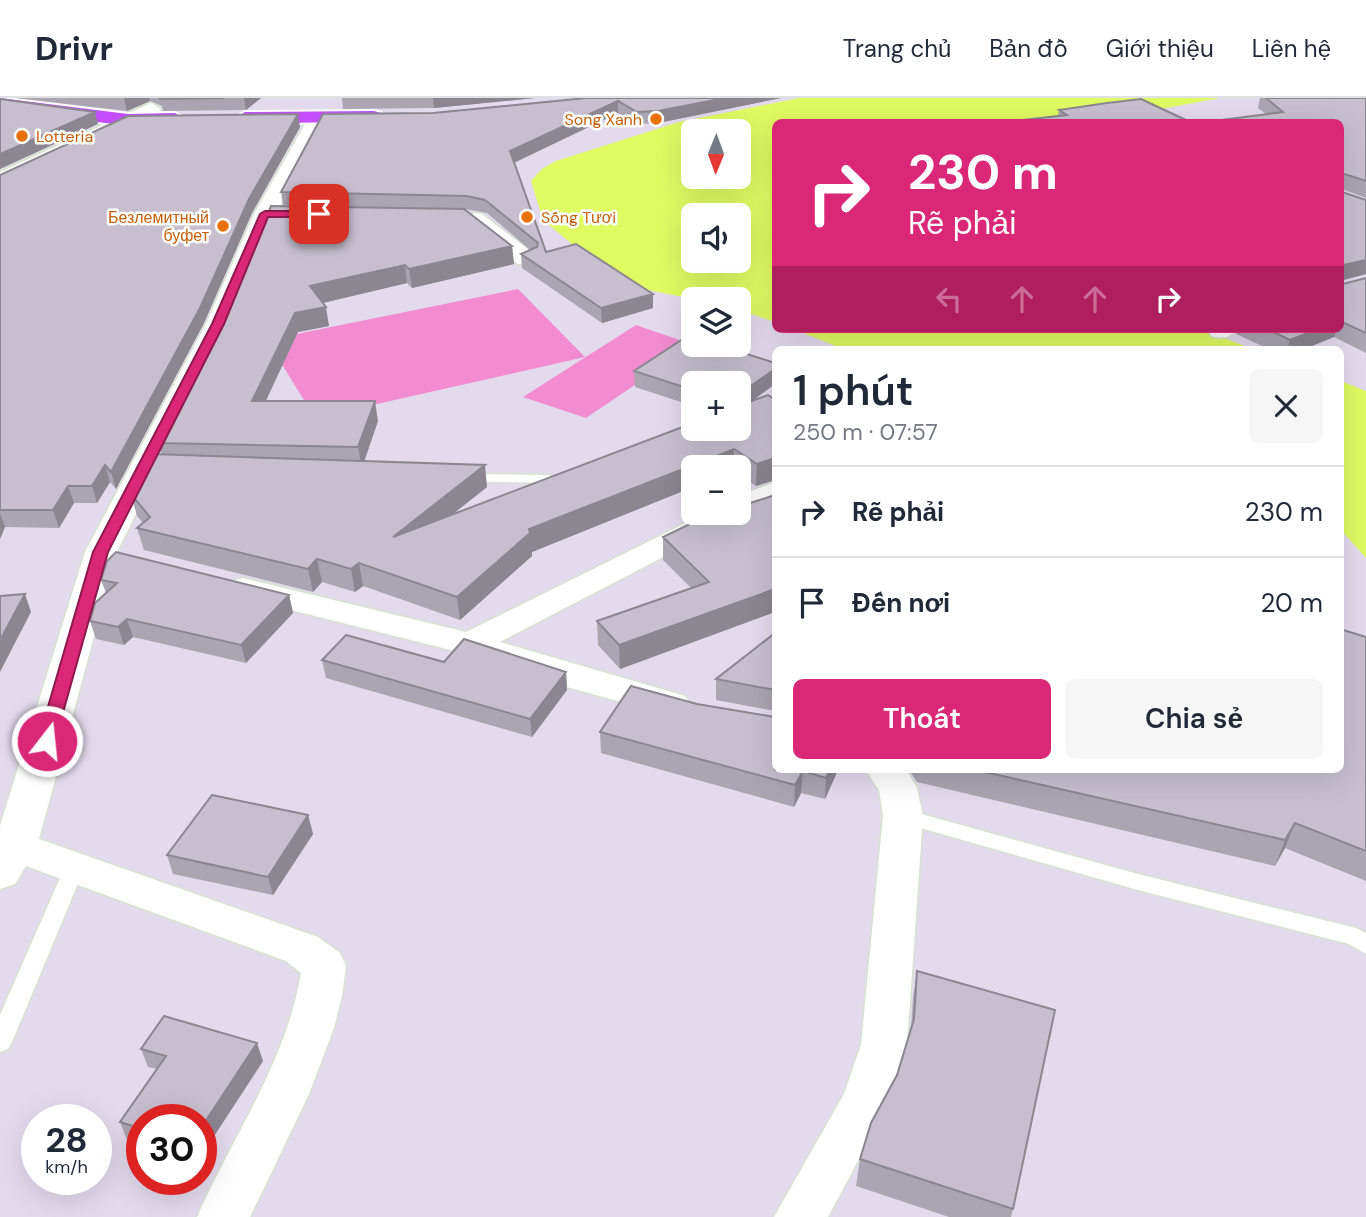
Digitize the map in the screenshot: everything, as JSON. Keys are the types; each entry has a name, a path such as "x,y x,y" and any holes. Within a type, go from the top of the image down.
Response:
{"main road":[{"path":"0,102 128,120 197,117 65,98"},
{"path":"0,181 151,109"},
{"path":"222,118 395,117"}],"street":[{"path":"223,1217 308,1038 323,989 324,966 303,949 74,869 5,854 114,555 218,324 278,214 318,117"},
{"path":"457,217 478,220 526,259"},
{"path":"751,503 772,492"},
{"path":"470,644 705,525"},
{"path":"206,578 470,644 562,674 697,711"},
{"path":"800,1217 866,1101 884,1045 903,816 898,788 887,773"}],"lane":[{"path":"451,477 549,480"},
{"path":"903,816 1125,878 1356,937 1366,945"},
{"path":"0,1042 74,869"}],"shaded area":[{"path":"799,98 1220,98 1107,119 772,119 772,321 751,314 751,287 681,287 681,297 648,290 578,249 543,220 531,181 542,169 556,161 681,122 681,189 751,189 751,119 694,119"},
{"path":"518,289 585,357 315,418 267,340"},
{"path":"636,325 681,341 681,354 586,418 523,397"},
{"path":"803,333 1211,333 1245,346 836,346"},
{"path":"1344,382 1366,391 1366,558 1344,533"}],"building":[{"path":"160,98 224,98 160,99"},
{"path":"586,98 725,98 658,111 637,112 618,101 510,151 546,252 576,244 653,294 601,308 521,254 537,247 538,243 485,200 467,196 281,192 323,114 433,113"},
{"path":"1266,98 1366,98 1366,181 1344,175 1344,119 1229,119 1283,112"},
{"path":"0,99 95,112 0,154"},
{"path":"1141,99 1184,119 1032,119 1067,115 1059,110"},
{"path":"298,114 249,199 200,308 111,472 105,465 92,486 68,486 53,510 0,510 0,175 128,116"},
{"path":"1344,193 1366,200 1366,260 1344,265"},
{"path":"271,206 464,209 512,246 409,269 405,265 310,286 326,307 295,313 252,401 375,401 358,447 158,443 228,306"},
{"path":"1366,278 1366,333 1344,323 1344,284"},
{"path":"1275,333 1308,333 1290,340"},
{"path":"681,340 681,357 751,355 772,362 772,371 751,386 751,371 681,371 681,386 634,371"},
{"path":"768,395 772,398 772,459 757,464 751,460 751,455 743,455 734,449 719,455 681,455 681,470 529,529 530,533 457,597 359,563 351,569 317,559 308,569 137,528 150,517 131,494 151,454 485,465 393,537 681,428 681,441 751,441 751,401"},
{"path":"772,496 772,590 619,645 597,621 709,582 663,537 688,525 751,525 751,503"},
{"path":"116,552 289,595 241,645 127,619 118,627 90,621 95,603 117,583 101,580 107,561"},
{"path":"25,594 0,640 0,596"},
{"path":"1344,630 1366,637 1366,851 1295,823 1285,840 989,773 1344,773"},
{"path":"346,635 444,662 464,639 566,672 530,719 322,660"},
{"path":"772,635 772,689 716,679"},
{"path":"631,686 697,704 772,716 772,773 802,773 795,785 600,732"},
{"path":"810,773 828,773 826,778"},
{"path":"212,795 308,815 268,877 167,855"},
{"path":"917,971 1055,1010 1013,1209 860,1159 871,1123 897,1075 914,1019"},
{"path":"164,1016 257,1043 217,1104 133,1104 166,1056 141,1049"},
{"path":"126,1113 126,1124 120,1122"}],"place":[{"name":"Song Xanh","path":"656,119"},
{"name":"Lotteria","path":"22,136"},
{"name":"Sống Tươi","path":"527,217"},
{"name":"Безлемитный буфет","path":"223,226"}],"route":[{"path":"47,741 101,552 218,324 265,214 319,214"}]}
